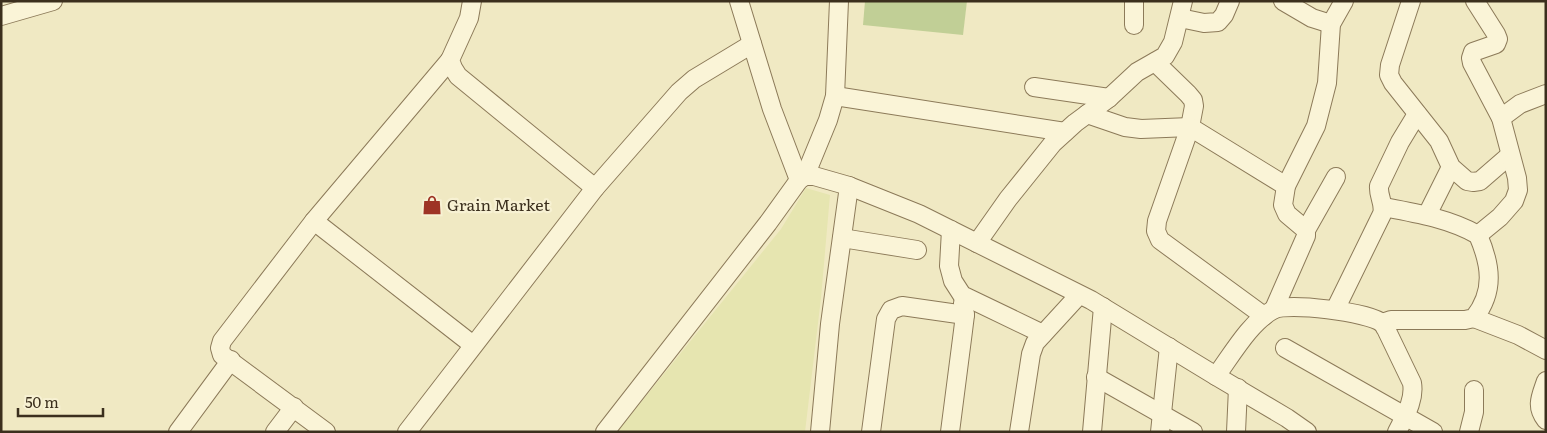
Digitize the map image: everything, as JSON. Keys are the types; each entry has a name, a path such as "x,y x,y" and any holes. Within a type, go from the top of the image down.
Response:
{"street":[{"path":"1,16 53,1"},
{"path":"326,432 222,355 220,348 222,341 314,221 450,60 469,18 472,1"},
{"path":"739,1 772,109 802,178"},
{"path":"605,432 802,178 828,120 835,96 839,1"},
{"path":"1134,1 1134,25"},
{"path":"977,243 1008,199 1065,132 1109,98 1137,72 1166,56 1173,42 1182,9 1204,23 1218,22 1224,15 1230,1"},
{"path":"1283,1 1312,18 1331,24"},
{"path":"1306,230 1287,214 1283,205 1286,186 1316,126 1327,83 1331,24 1344,1"},
{"path":"1475,1 1498,39 1496,44 1473,52 1472,63 1501,118 1517,178 1518,190 1514,201 1500,217 1478,235"},
{"path":"1406,3 1390,64 1389,75 1393,83 1439,141 1451,168 1467,181 1480,181 1510,155"},
{"path":"407,432 595,188 679,92 694,79 752,44"},
{"path":"450,60 452,68 458,76 595,188"},
{"path":"1155,62 1193,100 1194,106 1190,127 1157,221 1156,231 1160,240 1269,312"},
{"path":"1034,86 1109,98"},
{"path":"1501,118 1520,104 1546,94"},
{"path":"835,96 1065,132"},
{"path":"1087,114 1125,128 1140,130 1190,127 1286,186"},
{"path":"1335,310 1382,214 1384,207 1379,193 1379,186 1400,142 1417,114"},
{"path":"1427,215 1451,168"},
{"path":"802,178 814,176 849,186 919,214 977,243 1103,307 1238,388 1286,425 1308,432"},
{"path":"1216,376 1248,332 1269,312 1306,236 1306,230 1336,177"},
{"path":"820,432 830,324 849,186"},
{"path":"1384,207 1427,215 1478,235"},
{"path":"314,221 473,345"},
{"path":"950,432 965,315 962,295 953,281 949,266 951,230"},
{"path":"1474,318 1486,299 1490,275 1478,235"},
{"path":"842,238 917,250"},
{"path":"962,295 1043,334"},
{"path":"1019,432 1031,354 1035,344 1079,295"},
{"path":"871,432 886,319 891,310 902,306 965,315"},
{"path":"1092,432 1103,307"},
{"path":"1269,312 1284,307 1346,311 1382,323 1391,320 1465,320 1474,318 1518,335 1546,350"},
{"path":"1382,323 1412,382 1411,403 1396,432"},
{"path":"1161,423 1169,347"},
{"path":"1284,348 1433,432"},
{"path":"178,432 231,360"},
{"path":"1096,377 1161,423 1193,432"},
{"path":"1546,381 1539,402 1539,408 1546,420"},
{"path":"1236,432 1238,388"},
{"path":"1468,432 1474,412 1474,390"},
{"path":"275,432 294,407"}],"green space":[{"path":"865,1 967,1 963,35 863,25"},
{"path":"806,188 830,195 821,298 805,432 617,432 781,229"}],"place":[{"name":"Grain Market","path":"432,205"}]}
